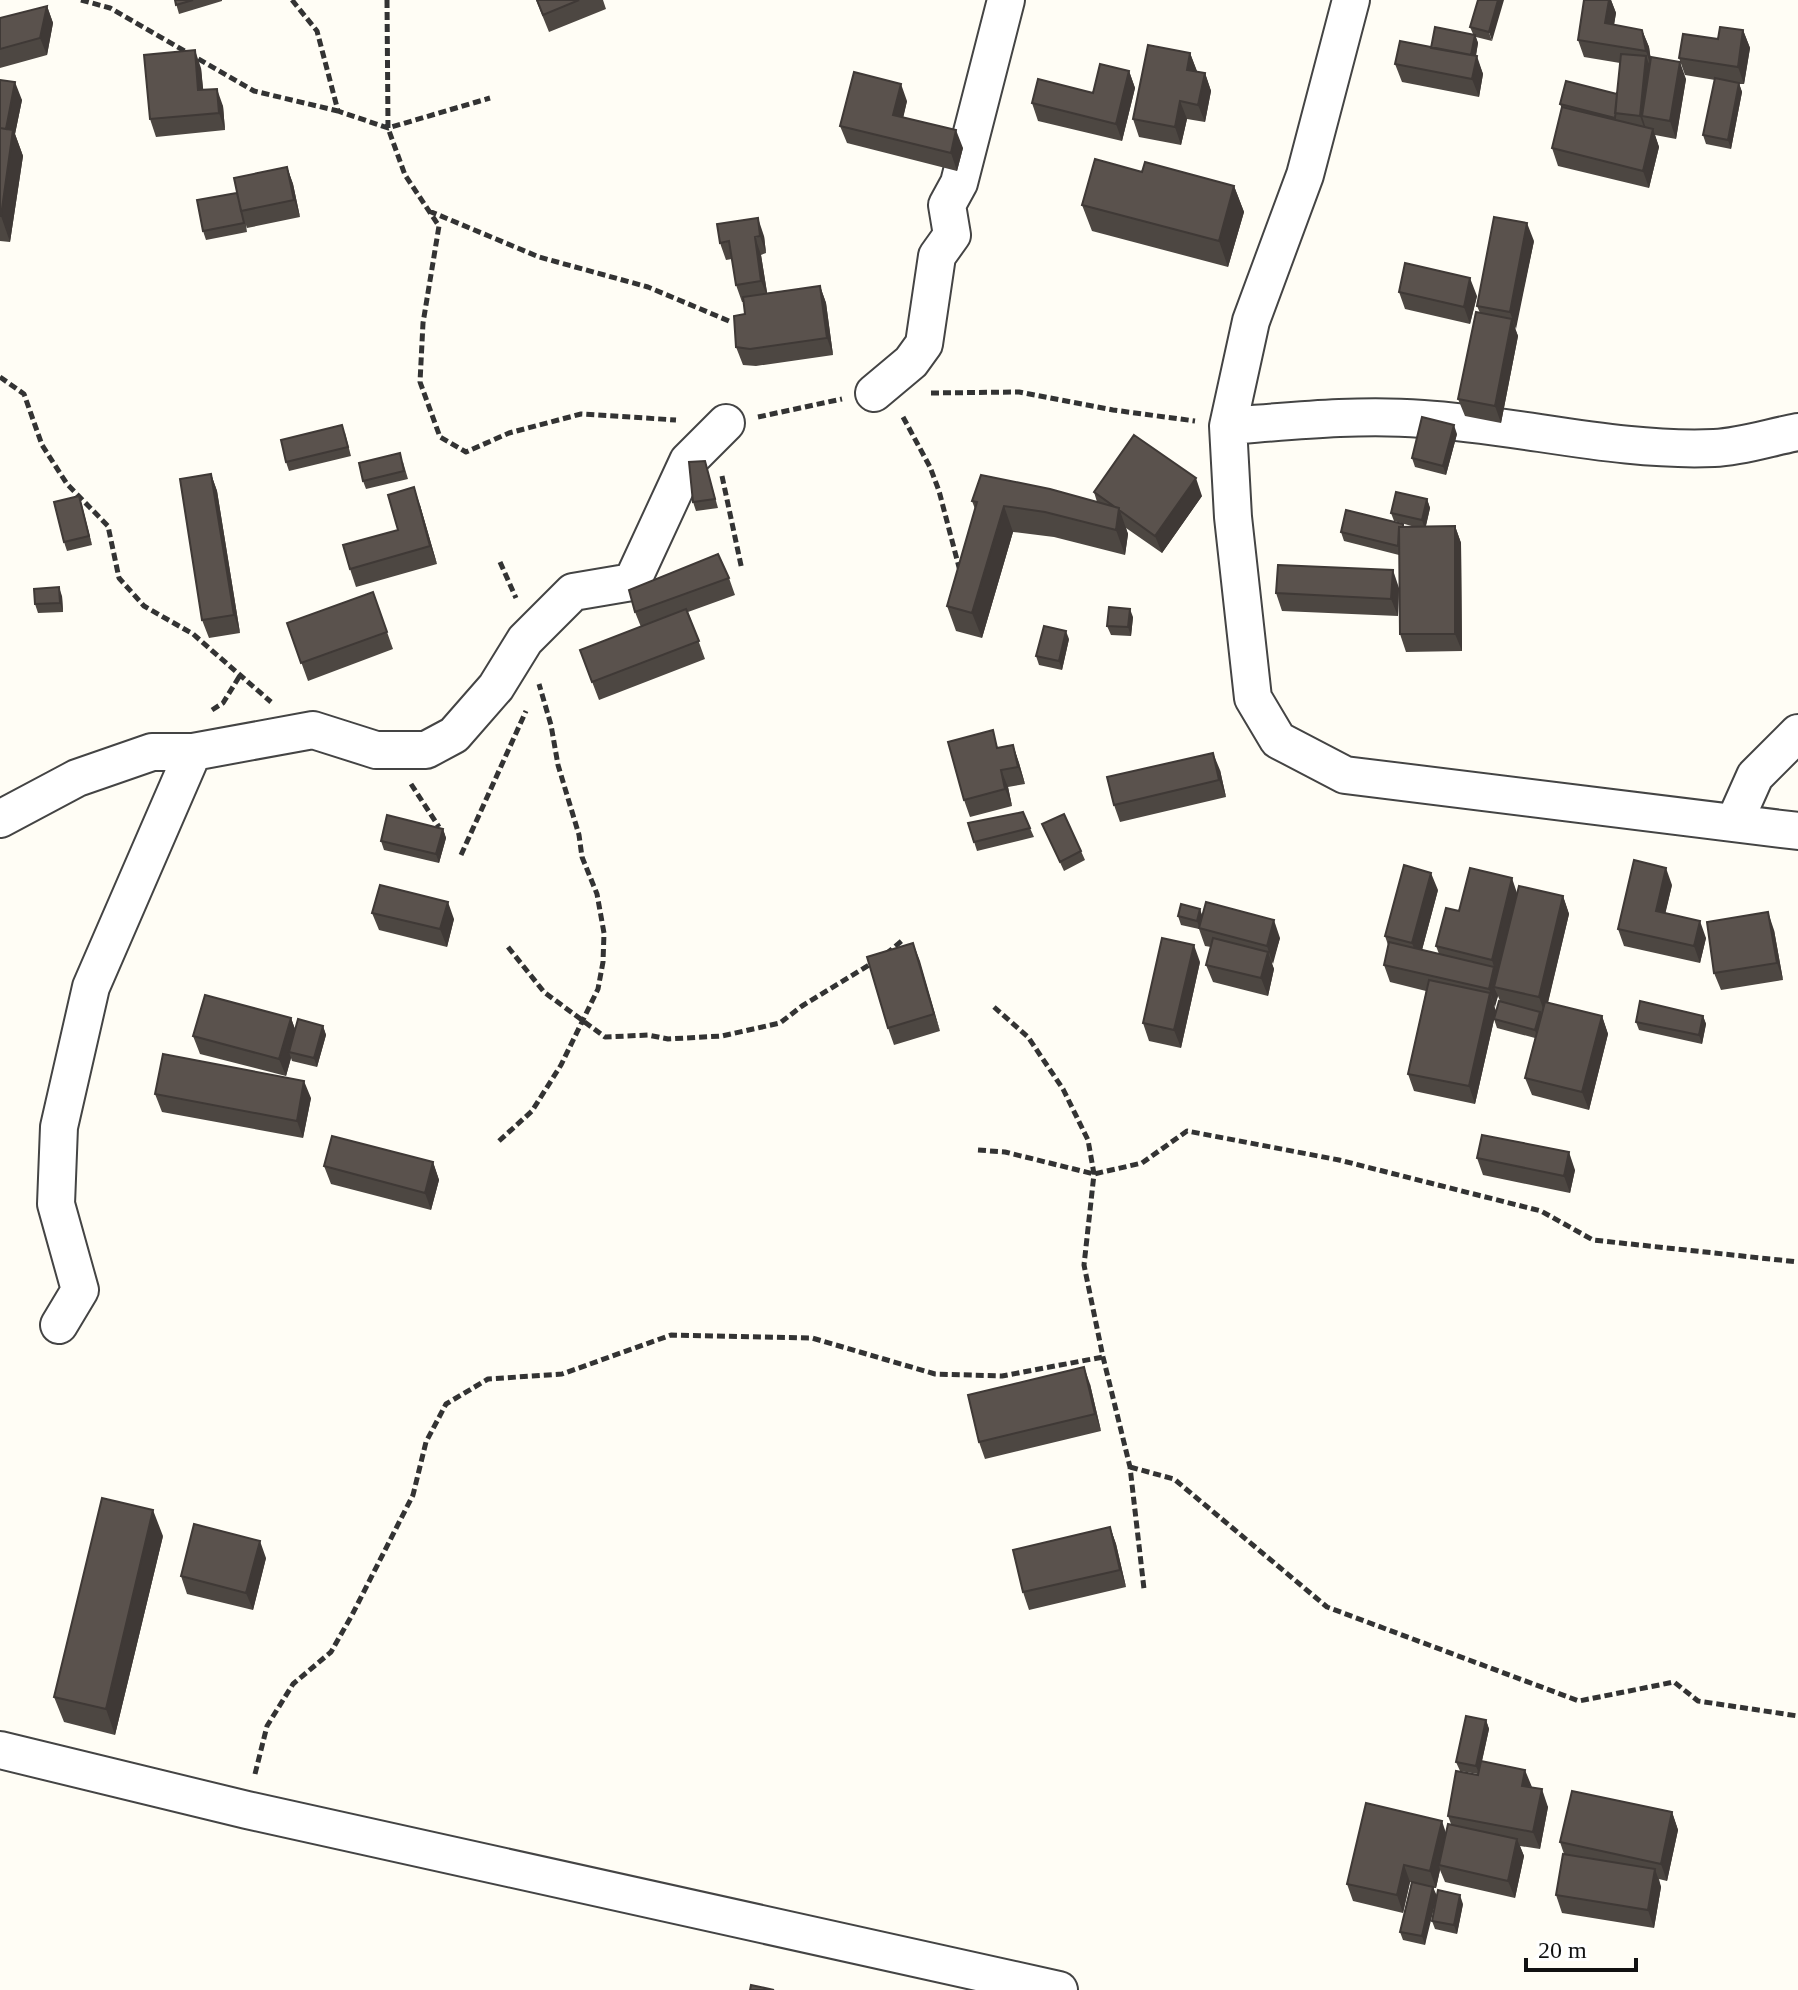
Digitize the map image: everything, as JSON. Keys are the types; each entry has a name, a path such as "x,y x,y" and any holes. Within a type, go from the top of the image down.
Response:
{"street":[{"path":"884,393 924,344 937,256 952,235 947,205 959,183 1006,0"},
{"path":"1351,0 1305,175 1251,321 1228,426 1233,517 1253,698 1278,740 1345,775 1798,831"},
{"path":"1228,426 1356,417 1421,418 1619,444 1716,448 1798,432"},
{"path":"0,819 77,778 152,752 193,752 313,730 376,750 426,750 454,735 496,687 525,640 573,592 632,582 688,461 716,433"},
{"path":"1734,823 1755,776 1798,733"},
{"path":"59,1325 80,1290 56,1204 59,1127 91,987 193,752"},
{"path":"0,1750 247,1810 1059,1990"}],"path":[{"path":"81,0 110,8 254,91 338,111 388,128 490,98"},
{"path":"292,0 317,31 338,111"},
{"path":"387,0 388,128 405,175 439,226 423,323 420,382 440,437 466,452 509,433 581,414 716,433 884,393 1019,392 1113,410 1228,426"},
{"path":"428,210 539,257 648,287 729,321"},
{"path":"0,377 24,394 42,445 67,484 108,526 119,578 144,606 193,634 266,698 313,730"},
{"path":"884,393 904,420 930,467 961,577"},
{"path":"716,433 719,462 742,570"},
{"path":"499,1141 532,1111 585,1020 598,989 604,933 597,894 582,857 551,725 525,640 523,620 500,562"},
{"path":"461,855 488,790 539,685"},
{"path":"508,947 544,992 605,1037 648,1035 668,1039 722,1036 780,1023 888,953 904,939"},
{"path":"994,1007 1028,1037 1063,1089 1088,1140 1094,1174 1084,1265 1130,1467 1144,1589"},
{"path":"978,1150 1005,1152 1094,1174 1142,1163 1187,1131 1339,1160 1541,1211 1593,1240 1798,1262"},
{"path":"247,1810 267,1726 293,1684 331,1652 352,1615 413,1495 426,1442 446,1404 488,1379 562,1374 671,1335 812,1338 935,1374 1002,1376 1103,1357"},
{"path":"1130,1467 1174,1479 1327,1607 1579,1701 1674,1682 1698,1701 1798,1716"}],"building":[{"path":"175,0 193,0 176,5"},
{"path":"537,0 579,0 543,15"},
{"path":"1478,0 1498,0 1489,32 1470,27"},
{"path":"1584,0 1609,0 1605,23 1642,30 1646,51 1578,40"},
{"path":"47,6 40,38 0,49 0,18"},
{"path":"1435,27 1475,35 1471,55 1431,48"},
{"path":"1720,27 1743,30 1738,67 1679,58 1683,34 1718,39"},
{"path":"1400,41 1477,56 1472,79 1395,64"},
{"path":"1148,45 1190,53 1187,70 1205,73 1198,105 1180,101 1175,127 1133,119"},
{"path":"195,50 198,90 217,89 219,113 150,119 144,55"},
{"path":"1621,54 1646,56 1640,116 1615,113"},
{"path":"1651,57 1680,62 1670,121 1642,116"},
{"path":"1100,64 1129,71 1116,124 1032,103 1038,79 1093,93"},
{"path":"854,72 901,84 893,115 956,130 951,153 840,126"},
{"path":"1715,78 1739,83 1728,140 1703,135"},
{"path":"0,80 15,82 6,129 0,128"},
{"path":"1566,81 1617,94 1615,118 1560,104"},
{"path":"1562,107 1653,129 1643,171 1552,148"},
{"path":"0,128 13,130 1,216 0,216"},
{"path":"1095,159 1142,172 1145,162 1234,186 1219,241 1082,205"},
{"path":"287,167 294,200 241,211 234,178"},
{"path":"237,193 244,223 203,231 197,200"},
{"path":"1494,217 1527,223 1510,312 1477,306"},
{"path":"758,218 760,236 755,237 761,281 736,285 729,241 720,243 717,224"},
{"path":"1405,263 1470,278 1464,307 1399,292"},
{"path":"820,286 827,338 750,349 736,347 734,316 745,314 743,297"},
{"path":"1476,312 1512,319 1495,406 1458,399"},
{"path":"1422,417 1454,425 1443,466 1412,458"},
{"path":"342,425 348,447 286,462 281,440"},
{"path":"1134,435 1196,478 1155,536 1094,492"},
{"path":"400,453 404,471 363,481 359,463"},
{"path":"705,461 715,499 693,502 689,462"},
{"path":"211,474 234,615 202,620 180,479"},
{"path":"981,475 1050,489 1119,508 1116,530 1045,512 1004,506 972,613 947,606 977,502 972,501"},
{"path":"414,487 430,546 350,569 343,545 398,530 388,495"},
{"path":"1396,492 1427,499 1422,520 1391,513"},
{"path":"79,496 89,536 64,542 54,502"},
{"path":"1346,510 1403,524 1399,527 1398,546 1341,532"},
{"path":"1455,526 1455,634 1400,634 1399,527"},
{"path":"718,554 729,578 635,612 629,590"},
{"path":"1278,565 1393,570 1391,599 1276,593"},
{"path":"59,587 60,603 35,604 34,589"},
{"path":"373,592 387,632 301,663 287,623"},
{"path":"1109,607 1130,609 1128,627 1107,626"},
{"path":"686,609 699,641 592,682 580,650"},
{"path":"1044,626 1066,631 1059,661 1036,656"},
{"path":"993,730 997,748 1013,745 1018,767 1001,770 1005,789 964,800 948,742"},
{"path":"1213,753 1219,780 1114,805 1107,777"},
{"path":"1023,812 1030,828 974,842 968,823"},
{"path":"1064,814 1081,851 1060,862 1042,824"},
{"path":"387,815 443,829 436,854 381,841"},
{"path":"1634,860 1666,868 1656,911 1700,921 1694,946 1618,929"},
{"path":"1404,865 1431,873 1412,943 1385,936"},
{"path":"1470,868 1512,878 1492,960 1436,946 1446,908 1459,911"},
{"path":"380,885 448,902 440,929 372,913"},
{"path":"1519,886 1563,896 1539,997 1494,987"},
{"path":"1206,902 1274,920 1267,946 1199,928"},
{"path":"1181,904 1200,909 1197,921 1178,916"},
{"path":"1768,912 1777,963 1714,973 1707,922"},
{"path":"1162,938 1194,945 1174,1030 1143,1023"},
{"path":"1213,938 1268,952 1261,978 1206,965"},
{"path":"1389,942 1494,967 1489,989 1384,965"},
{"path":"913,943 934,1014 888,1028 867,957"},
{"path":"1429,980 1490,993 1469,1086 1408,1074"},
{"path":"205,995 291,1018 279,1059 193,1036"},
{"path":"1499,1001 1540,1012 1535,1030 1494,1019"},
{"path":"1640,1001 1703,1016 1699,1035 1636,1022"},
{"path":"1545,1002 1602,1016 1582,1092 1525,1078"},
{"path":"298,1019 323,1026 314,1058 289,1052"},
{"path":"163,1054 304,1081 297,1121 155,1094"},
{"path":"1482,1135 1569,1152 1564,1176 1477,1158"},
{"path":"332,1136 433,1162 425,1193 324,1166"},
{"path":"1084,1367 1095,1414 979,1442 968,1395"},
{"path":"102,1498 153,1510 106,1709 54,1697"},
{"path":"194,1524 260,1541 246,1593 181,1576"},
{"path":"1110,1527 1120,1570 1023,1592 1013,1550"},
{"path":"1466,1716 1486,1720 1476,1766 1456,1762"},
{"path":"1481,1761 1525,1770 1522,1786 1542,1789 1533,1832 1448,1816 1456,1771 1478,1775"},
{"path":"1572,1791 1672,1812 1661,1864 1560,1842"},
{"path":"1366,1803 1442,1821 1430,1871 1404,1865 1397,1895 1347,1884"},
{"path":"1448,1824 1517,1839 1508,1881 1439,1865"},
{"path":"1563,1854 1655,1869 1648,1910 1556,1895"},
{"path":"1412,1882 1433,1887 1422,1936 1400,1932"},
{"path":"1438,1890 1460,1895 1454,1925 1432,1921"},
{"path":"751,1985 774,1990 750,1990"}]}
